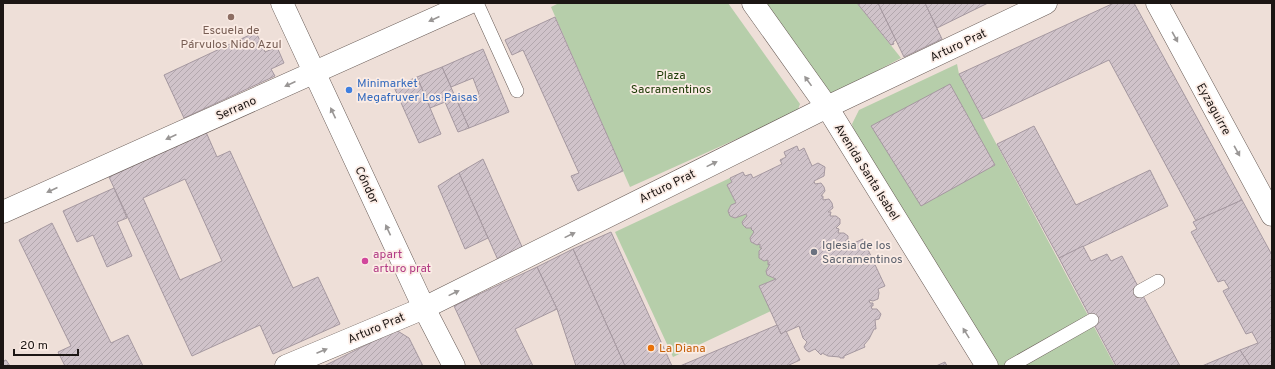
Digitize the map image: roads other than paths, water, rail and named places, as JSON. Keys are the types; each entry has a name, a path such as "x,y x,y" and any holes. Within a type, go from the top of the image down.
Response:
{"street":[{"name":"Cóndor","path":"282,3 424,308 454,366"},
{"name":"Serrano","path":"3,212 314,74 469,3"},
{"name":"Avenida Santa Isabel","path":"752,3 827,107 987,366"},
{"name":"Arturo Prat","path":"286,366 424,308 827,107 1046,3"},
{"name":"Eyzaguirre","path":"1157,3 1272,215"}],"lane":[{"path":"477,3 517,91"},
{"path":"1140,291 1158,282"},
{"path":"1011,366 1092,320"}],"place":[{"name":"Escuela de Párvulos Nido Azul","path":"231,17"},
{"name":"Minimarket Megafruver Los Paisas","path":"349,90"},
{"name":"Iglesia de los Sacramentinos","path":"814,252"},
{"name":"apart arturo prat","path":"365,261"},
{"name":"La Diana","path":"651,348"}],"park label":[{"name":"Plaza Sacramentinos","path":"671,82"}]}
